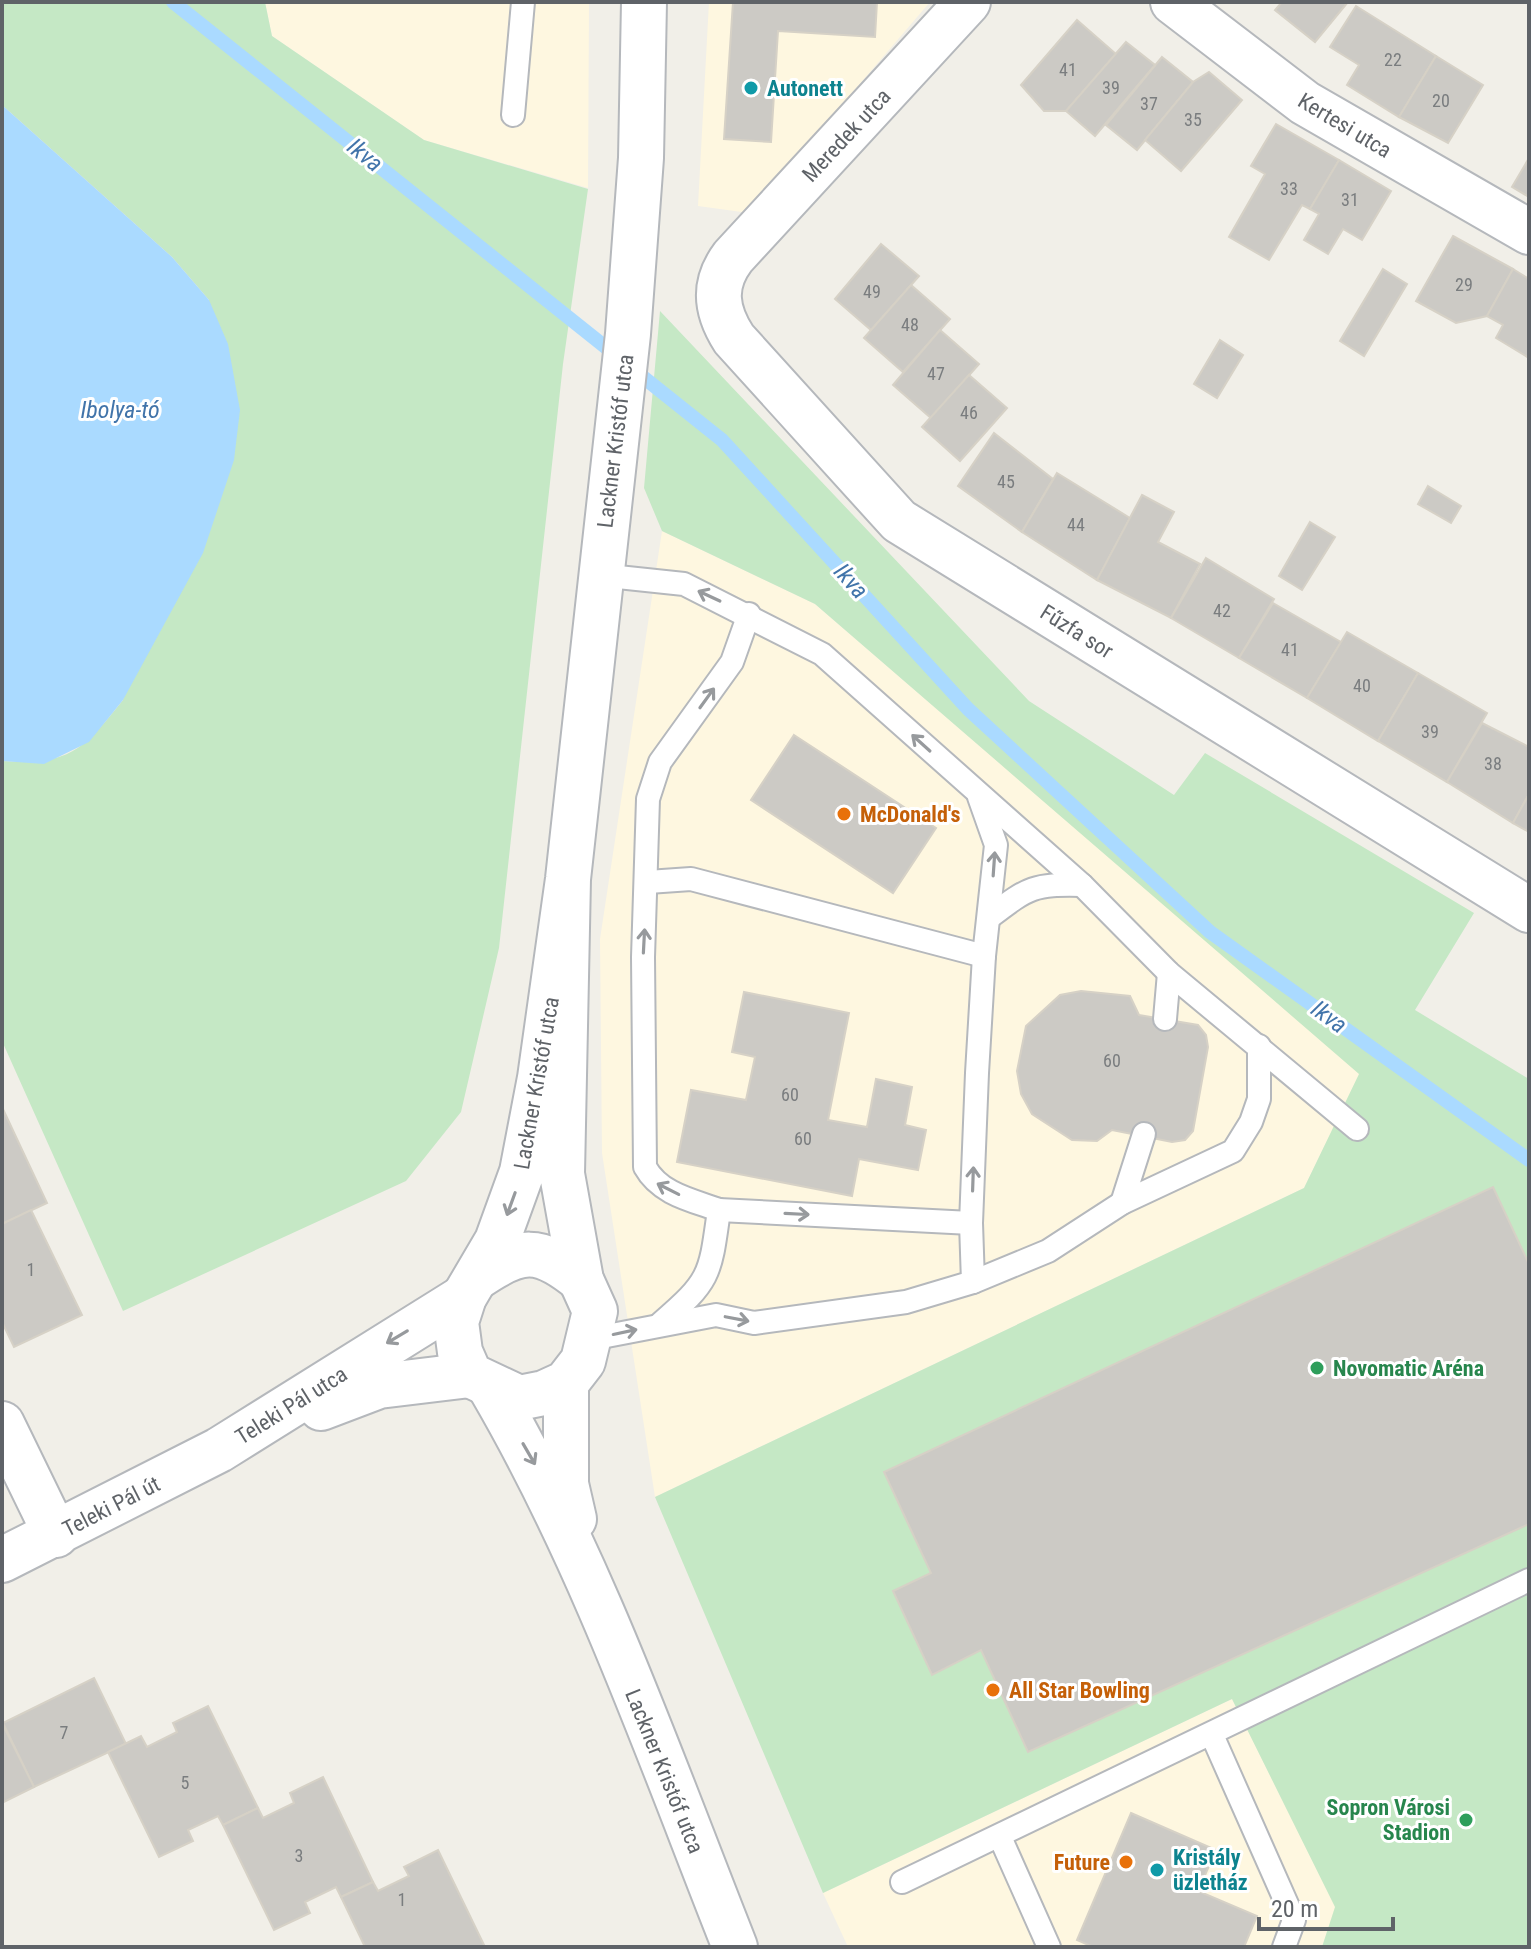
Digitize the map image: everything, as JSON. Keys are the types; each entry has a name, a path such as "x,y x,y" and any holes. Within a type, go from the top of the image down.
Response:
{"street":[{"name":"Lackner Kristóf utca","path":"644,2 641,158 628,334 599,575 568,879 540,1078 522,1172 497,1241 470,1287 456,1322 460,1352 536,1466 594,1595 735,1947"},
{"name":"Meredek utca","path":"724,269 968,2"},
{"name":"Kertesi utca","path":"1173,2 1305,103 1529,232"},
{"name":"Fűzfa sor","path":"724,269 717,303 722,320 734,339 899,521 1529,910"},
{"name":"Lackner Kristóf utca","path":"568,879 562,1174 581,1280 595,1311 591,1339 583,1361 566,1383 566,1484 594,1595"},
{"path":"470,1287 500,1261 526,1254 552,1257 581,1280"},
{"name":"Teleki Pál utca","path":"219,1450 470,1287"},
{"path":"480,1381 519,1398 544,1393 566,1383"},
{"name":"Teleki Pál utca","path":"219,1450 379,1386 480,1381"},
{"path":"2,1424 56,1535"},
{"name":"Teleki Pál út","path":"2,1560 219,1450"}],"lane":[{"path":"513,115 523,2"},
{"path":"599,575 684,584 749,614 822,654 1082,885 1169,973 1357,1129"},
{"path":"749,614 732,662 660,762 648,799 648,882 643,957 645,1167 653,1181 665,1190 719,1210 971,1223"},
{"path":"973,1282 971,1223 984,956 991,916 996,845 979,795"},
{"path":"648,882 691,879 984,956"},
{"path":"991,916 1023,892 1042,884 1082,885"},
{"path":"1165,1019 1169,973"},
{"path":"591,1339 716,1315 754,1323 906,1302 973,1282 1048,1251 1122,1203 1233,1151 1251,1122 1259,1099 1259,1046"},
{"path":"1122,1203 1144,1134"},
{"path":"660,1324 695,1294 711,1266 719,1210"},
{"path":"902,1882 1529,1580"},
{"path":"1212,1735 1294,1920 1284,1947"},
{"path":"1000,1837 1049,1947"}],"shaded area":[{"path":"265,2 589,2 588,188 424,140 272,36"},
{"path":"709,2 930,2 749,213 698,206"},
{"path":"662,531 815,604 1360,1074 1304,1188 655,1497 602,1153 600,939"},
{"path":"1232,1699 1336,1907 1322,1947 848,1947 823,1893"}],"green space":[{"path":"2,2 265,2 272,36 424,140 588,189 563,364 499,948 461,1112 406,1181 123,1311 2,1041 2,761 44,760 73,751 96,732 123,700 209,300 172,257 2,105"},
{"path":"660,311 1029,701 1174,795 1205,753 1474,913 1415,1010 1529,1079 1529,1947 1322,1947 1335,1907 1232,1699 823,1893 655,1497 1304,1188 1359,1074 815,604 662,531 644,488"}],"water":[{"name":"Ibolya-tó","path":"2,105 172,257 209,300 228,344 240,410 234,460 203,553 123,700 89,742 44,764 2,761"}],"building":[{"name":"Autonett","path":"733,2 877,2 875,37 778,31 771,142 724,139"},
{"path":"1282,2 1348,2 1315,42 1275,10"},
{"path":"1356,6 1436,56 1399,117 1347,85 1359,65 1330,47"},
{"path":"1077,20 1116,54 1066,111 1044,111 1021,85"},
{"path":"1126,42 1155,65 1095,136 1066,111"},
{"path":"1436,56 1483,85 1448,143 1399,117"},
{"path":"1162,57 1193,82 1137,150 1106,125"},
{"path":"1209,72 1242,100 1181,171 1145,140 1193,82"},
{"path":"1276,124 1339,160 1310,209 1302,205 1269,260 1229,237 1265,174 1251,166"},
{"path":"1529,158 1529,197 1512,187"},
{"path":"1339,160 1391,191 1362,240 1343,229 1328,254 1304,240 1319,214 1310,209"},
{"path":"1453,236 1513,269 1487,316 1456,323 1416,301"},
{"path":"881,244 919,276 871,330 835,299"},
{"path":"1383,269 1407,284 1364,356 1340,341"},
{"path":"1513,269 1529,279 1529,358 1496,338 1503,325 1487,316"},
{"path":"911,285 950,319 903,372 864,338"},
{"path":"940,330 979,364 931,418 893,385"},
{"path":"1220,340 1243,355 1217,398 1194,384"},
{"path":"969,375 1007,408 960,461 922,427"},
{"path":"994,433 1053,479 1022,532 958,486"},
{"path":"1057,473 1130,518 1097,580 1022,532"},
{"path":"1428,486 1461,506 1451,523 1418,504"},
{"path":"1142,495 1174,512 1158,542 1200,564 1171,618 1097,580"},
{"path":"1310,522 1335,537 1302,590 1279,576"},
{"path":"1206,558 1274,599 1239,658 1171,618"},
{"path":"1273,603 1341,642 1307,698 1239,658"},
{"path":"1347,632 1418,673 1378,741 1307,698"},
{"path":"1418,673 1487,713 1447,782 1378,741"},
{"path":"1482,723 1529,747 1529,794 1513,823 1447,782"},
{"name":"McDonald's","path":"794,735 936,828 893,893 751,800"},
{"path":"1529,794 1529,832 1513,823"},
{"path":"1081,991 1130,996 1139,1015 1198,1025 1206,1035 1208,1047 1193,1131 1185,1140 1172,1142 1112,1130 1097,1141 1072,1140 1032,1114 1021,1094 1017,1071 1026,1026 1060,995"},
{"path":"744,992 849,1013 828,1120 867,1127 876,1079 912,1087 905,1125 926,1130 918,1170 859,1159 852,1196 677,1162 691,1090 746,1100 755,1057 732,1052"},
{"path":"2,1107 47,1203 2,1224"},
{"name":"Novomatic Aréna","path":"1493,1187 1529,1264 1529,1524 1028,1752 981,1650 932,1675 893,1591 931,1573 884,1472"},
{"path":"31,1210 82,1315 14,1347 2,1322 2,1224"},
{"path":"94,1678 126,1744 34,1787 3,1723"},
{"path":"208,1706 258,1808 223,1825 218,1816 188,1830 193,1841 159,1857 108,1752 141,1736 147,1747 177,1732 173,1723"},
{"path":"2,1723 34,1787 2,1803"},
{"path":"323,1777 373,1882 341,1897 336,1887 305,1902 310,1913 274,1930 223,1825 258,1808 263,1818 294,1803 290,1793"},
{"name":"Kristály üzletház","path":"1131,1813 1216,1850 1198,1891 1257,1916 1244,1947 1093,1947 1077,1940"},
{"path":"438,1850 485,1947 365,1947 341,1897 373,1882 378,1891 409,1876 404,1867"}],"waterway":[{"name":"Ikva","path":"173,2 722,440 968,709 1210,932 1529,1160"}],"place":[{"name":"Autonett","path":"751,88"},
{"name":"McDonald's","path":"844,814"},
{"name":"Novomatic Aréna","path":"1317,1368"},
{"name":"All Star Bowling","path":"993,1690"},
{"name":"Sopron Városi Stadion","path":"1466,1820"},
{"name":"Future","path":"1126,1862"},
{"name":"Kristály üzletház","path":"1157,1870"}]}
